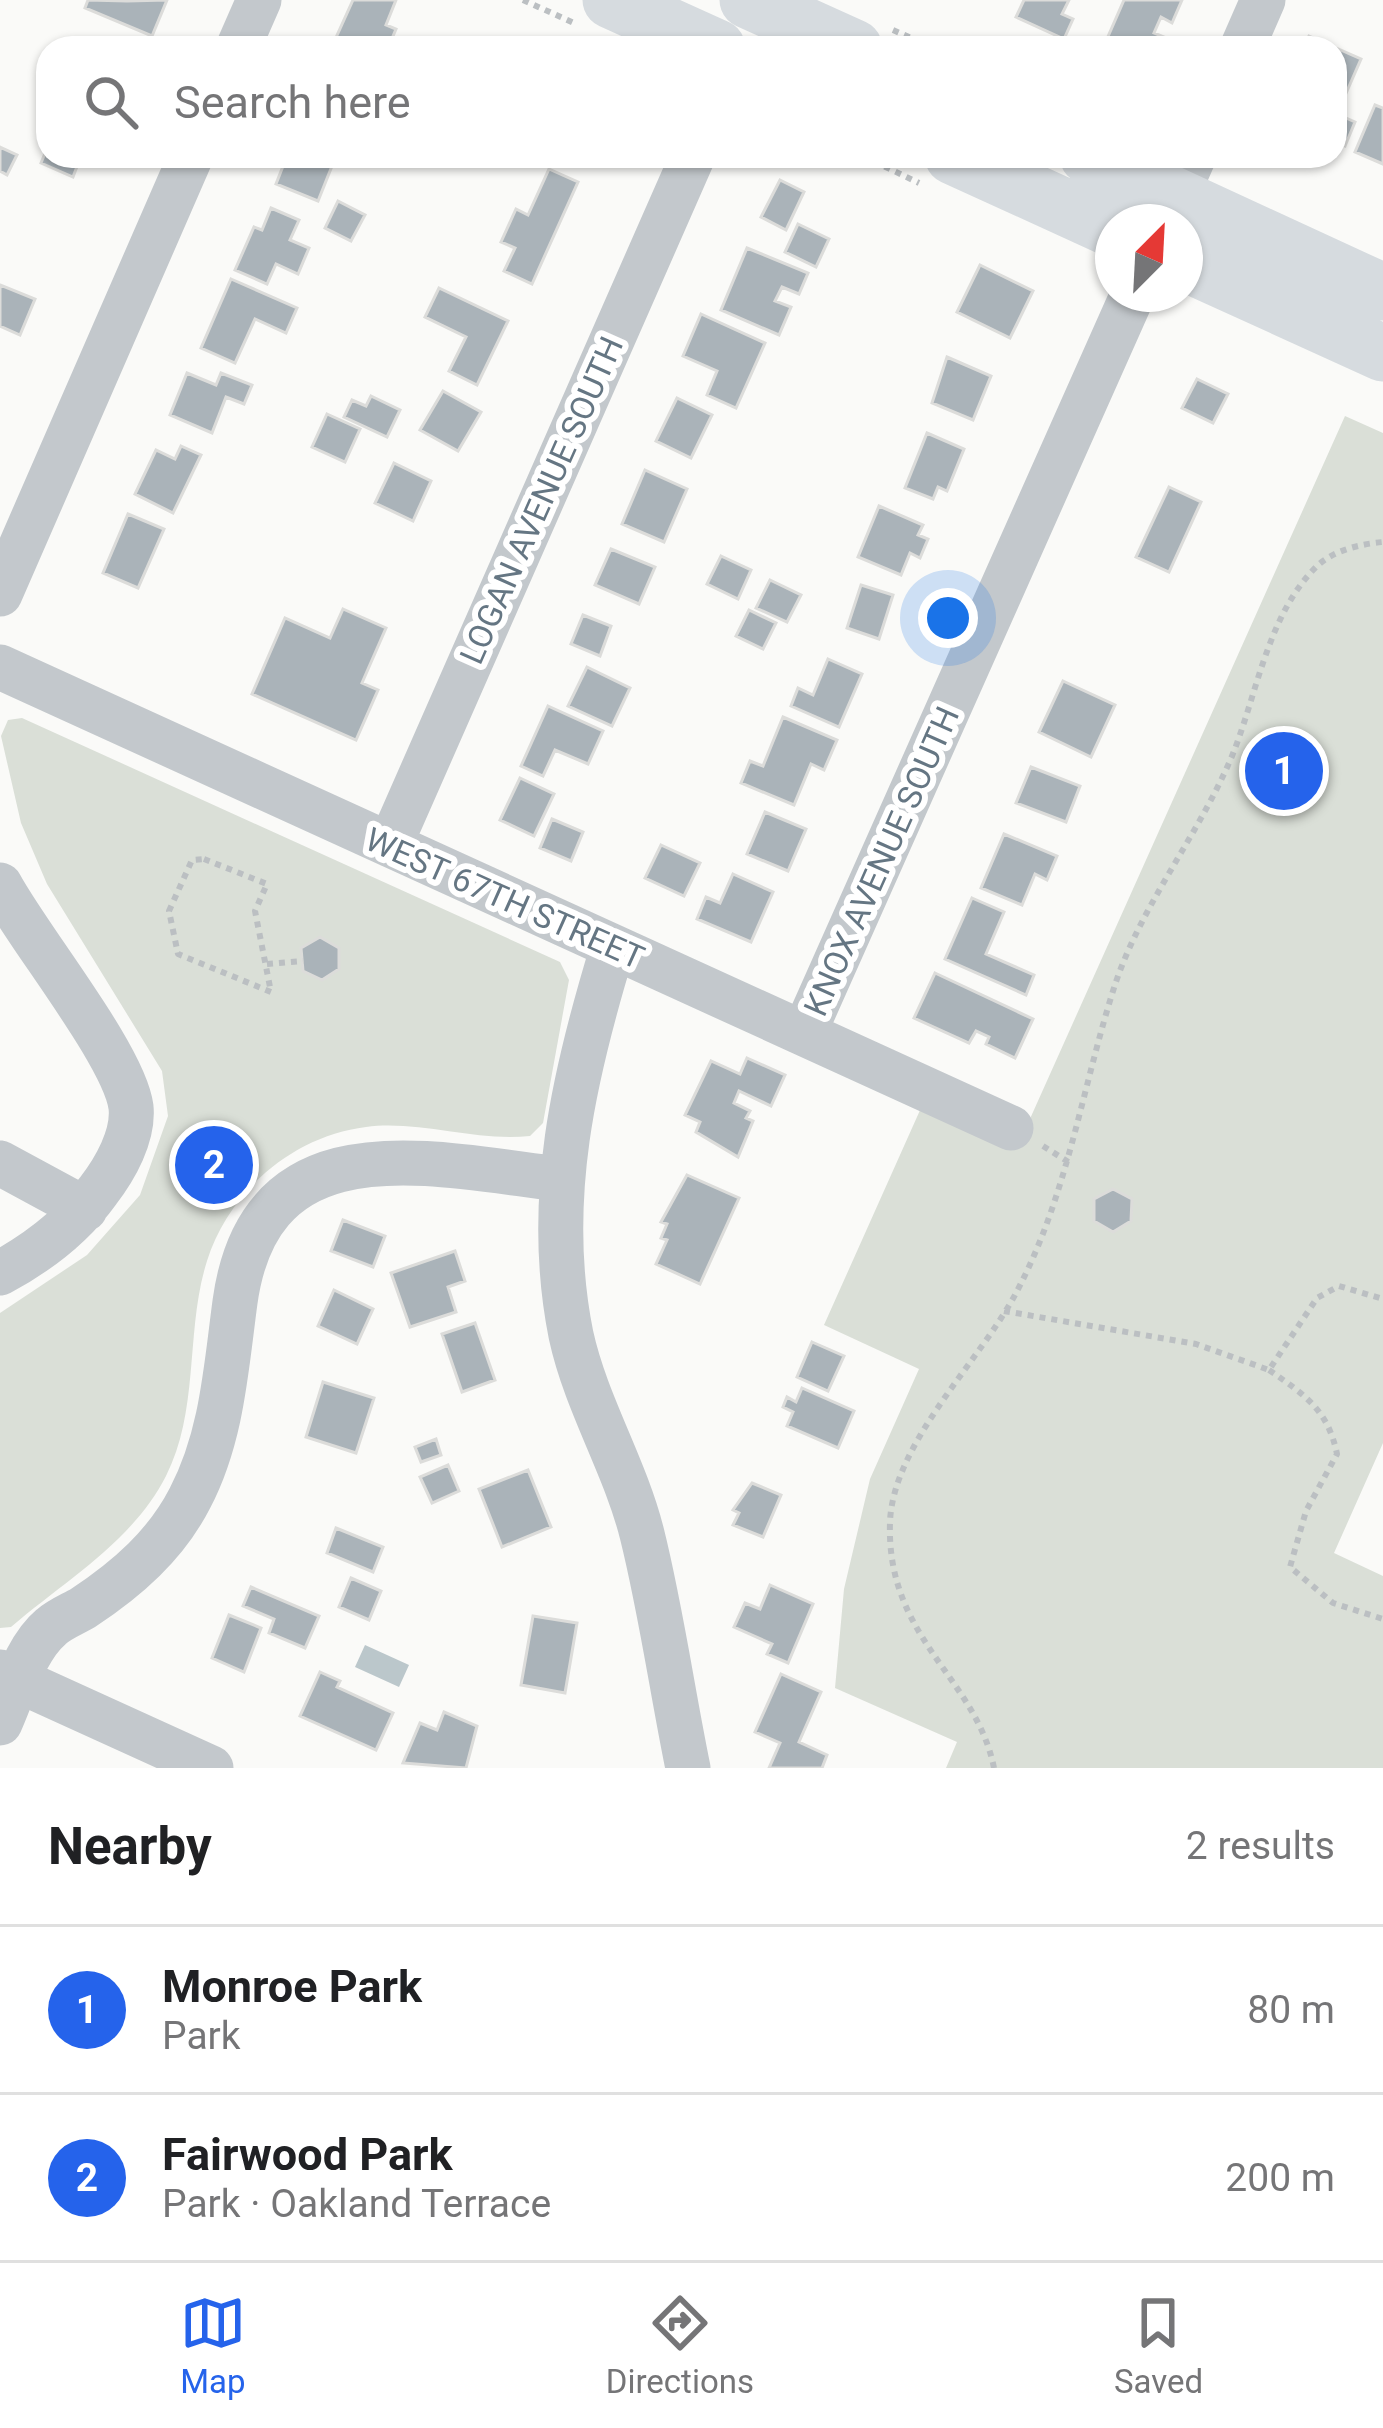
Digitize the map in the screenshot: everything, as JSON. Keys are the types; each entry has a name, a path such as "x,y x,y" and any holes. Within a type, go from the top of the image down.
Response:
{"main road":[{"path":"611,0 690,36"},
{"path":"752,13 819,36"},
{"path":"979,168 1095,221"},
{"path":"1118,168 1178,192 1383,292"},
{"path":"1203,271 1383,353"}],"street":[{"path":"243,36 259,0"},
{"path":"1246,36 1263,0"},
{"path":"0,594 186,168"},
{"name":"LOGAN AVENUE SOUTH","path":"389,845 688,168"},
{"name":"KNOX AVENUE SOUTH","path":"804,1033 1125,312"},
{"name":"WEST 67TH STREET","path":"0,667 1011,1128"},
{"path":"0,885 120,1073 130,1103 126,1141 85,1209 64,1231 0,1273"},
{"path":"613,946 581,1052 559,1179 572,1334 641,1531 688,1768"},
{"path":"0,1723 9,1676 51,1627 124,1580 162,1542 190,1497 224,1395 243,1264 260,1224 280,1198 311,1178 344,1166 388,1162 559,1179"},
{"path":"0,1163 85,1209"},
{"path":"9,1676 211,1768"}],"path":[{"path":"994,1768 961,1698 919,1638 894,1580 890,1517 914,1447 1004,1311 1070,1163 1120,971 1232,757 1277,626 1317,566 1358,544 1383,542"},
{"path":"204,859 267,884 255,911 267,964 271,992 178,955 169,911 192,860 204,859"},
{"path":"267,964 302,961"},
{"path":"1269,1370 1317,1298 1339,1286 1383,1299"},
{"path":"1004,1311 1196,1344 1269,1370 1312,1400 1330,1422 1337,1454 1306,1511 1290,1567 1334,1604 1383,1619"}],"shaded area":[{"path":"1345,416 1383,433 1383,1443 1334,1553 1383,1576 1383,1768 946,1768 957,1742 835,1688 844,1589 870,1479 919,1369 824,1325 921,1108 1016,1150"},
{"path":"22,718 560,962 569,980 543,1123 530,1136 406,1126 339,1132 289,1155 248,1190 217,1236 207,1261 184,1424 166,1476 117,1540 11,1627 0,1628 0,1313 87,1255 140,1195 168,1116 162,1071 47,884 21,823 1,736 8,720"},
{"path":"365,1645 409,1665 399,1687 355,1667"}],"building":[{"path":"88,0 167,0 152,36 85,8"},
{"path":"353,0 396,0 386,25 396,29 393,36 337,36"},
{"path":"1024,0 1069,0 1062,14 1073,19 1065,36 1057,36 1016,17"},
{"path":"1124,0 1182,0 1172,23 1161,17 1154,33 1162,36 1108,36"},
{"path":"1347,53 1361,59 1347,91"},
{"path":"1375,105 1383,108 1383,164 1355,152"},
{"path":"1347,118 1355,122 1347,141"},
{"path":"0,147 17,155 7,175 0,171"},
{"path":"52,168 76,168 73,177"},
{"path":"282,168 331,168 318,201 276,184"},
{"path":"549,169 578,182 532,284 504,271 515,248 501,242 516,209 528,215"},
{"path":"780,180 804,192 786,230 761,217"},
{"path":"338,201 365,215 351,241 325,228"},
{"path":"271,208 299,220 290,240 309,248 298,274 276,264 267,284 235,270 254,227 262,230"},
{"path":"798,224 829,239 816,267 785,252"},
{"path":"747,248 808,273 799,294 782,287 775,301 791,307 779,335 721,310"},
{"path":"980,265 1033,291 1010,338 957,312"},
{"path":"231,279 297,308 286,333 255,319 235,363 201,348"},
{"path":"0,285 35,299 20,335 0,326"},
{"path":"439,288 508,321 477,385 449,371 466,337 425,317"},
{"path":"701,314 765,343 736,408 707,395 717,371 683,356"},
{"path":"947,357 991,376 973,420 932,403"},
{"path":"187,373 216,385 221,373 252,385 244,404 226,397 212,433 170,415"},
{"path":"1197,379 1228,394 1213,423 1182,408"},
{"path":"443,391 481,412 458,451 420,430"},
{"path":"371,396 400,410 387,437 344,417 352,400 366,406"},
{"path":"677,398 712,415 691,458 656,441"},
{"path":"327,414 360,429 345,462 312,447"},
{"path":"927,433 964,449 947,491 938,487 933,499 905,488"},
{"path":"181,446 201,455 173,513 135,494 156,450 175,459"},
{"path":"394,463 431,481 413,521 375,503"},
{"path":"645,470 687,489 664,542 622,524"},
{"path":"1169,487 1201,502 1169,572 1136,557"},
{"path":"879,506 923,525 918,535 928,539 920,558 910,553 901,575 858,557"},
{"path":"128,514 164,529 138,588 103,573"},
{"path":"611,549 655,567 639,604 595,585"},
{"path":"721,556 751,570 738,599 707,584"},
{"path":"770,580 801,595 787,622 756,608"},
{"path":"861,585 893,595 879,639 847,628"},
{"path":"343,609 386,628 362,683 378,690 356,740 252,694 285,618 330,638"},
{"path":"749,610 776,623 763,649 736,636"},
{"path":"583,615 611,626 600,656 571,644"},
{"path":"828,659 862,674 839,727 791,706 798,688 813,695"},
{"path":"587,667 630,688 612,726 568,706"},
{"path":"1063,681 1115,705 1091,757 1039,732"},
{"path":"548,706 603,731 588,764 555,750 543,776 521,766"},
{"path":"783,717 837,740 824,770 811,764 794,805 741,783 750,761 763,766"},
{"path":"1031,767 1080,786 1066,822 1016,803"},
{"path":"520,778 554,794 534,836 500,820"},
{"path":"765,812 806,829 788,871 747,854"},
{"path":"552,819 583,832 571,861 540,848"},
{"path":"1004,834 1057,856 1047,880 1035,874 1022,905 981,888"},
{"path":"661,845 700,863 684,896 645,878"},
{"path":"733,874 773,892 751,942 697,919 706,897 720,903"},
{"path":"972,898 1004,912 986,954 1034,975 1026,995 945,959"},
{"path":"320,937 339,948 339,969 322,980 303,971 301,948"},
{"path":"935,973 1033,1019 1015,1058 986,1044 989,1037 976,1031 969,1043 914,1018"},
{"path":"747,1058 785,1075 771,1106 739,1091 734,1103 750,1111 746,1118 753,1121 738,1157 696,1132 700,1122 685,1115 711,1061 740,1074"},
{"path":"687,1175 739,1198 700,1284 656,1264 667,1240 661,1238 667,1224 661,1222"},
{"path":"1113,1189 1132,1199 1131,1221 1113,1232 1094,1221 1094,1199"},
{"path":"343,1220 385,1236 373,1267 331,1251"},
{"path":"455,1251 465,1281 448,1287 456,1312 410,1327 391,1273"},
{"path":"334,1290 373,1309 357,1344 318,1326"},
{"path":"475,1323 495,1380 462,1392 442,1334"},
{"path":"812,1342 844,1356 828,1391 797,1377"},
{"path":"323,1382 374,1398 356,1453 306,1437"},
{"path":"802,1388 854,1411 838,1448 787,1426 793,1412 783,1407 787,1397 796,1402"},
{"path":"436,1439 441,1455 421,1462 415,1447"},
{"path":"448,1465 459,1491 432,1503 420,1477"},
{"path":"528,1470 551,1527 502,1547 479,1489"},
{"path":"752,1483 781,1495 763,1537 733,1525 739,1513 733,1510"},
{"path":"336,1528 383,1547 373,1572 327,1553"},
{"path":"351,1578 381,1591 369,1620 339,1607"},
{"path":"770,1585 813,1604 788,1663 767,1654 772,1644 734,1627 745,1603 760,1609"},
{"path":"251,1587 319,1616 305,1648 269,1633 274,1619 243,1606"},
{"path":"229,1615 261,1628 244,1672 212,1658"},
{"path":"533,1616 577,1623 565,1693 521,1685"},
{"path":"320,1672 340,1681 337,1687 393,1713 376,1750 300,1716"},
{"path":"781,1674 821,1692 799,1742 827,1755 822,1768 769,1768 780,1743 755,1732"},
{"path":"444,1712 477,1726 466,1768 403,1763 420,1723 437,1730"}],"place":[{"name":"Monroe Park","path":"1284,771"},
{"name":"Fairwood Park","path":"214,1165"}]}
